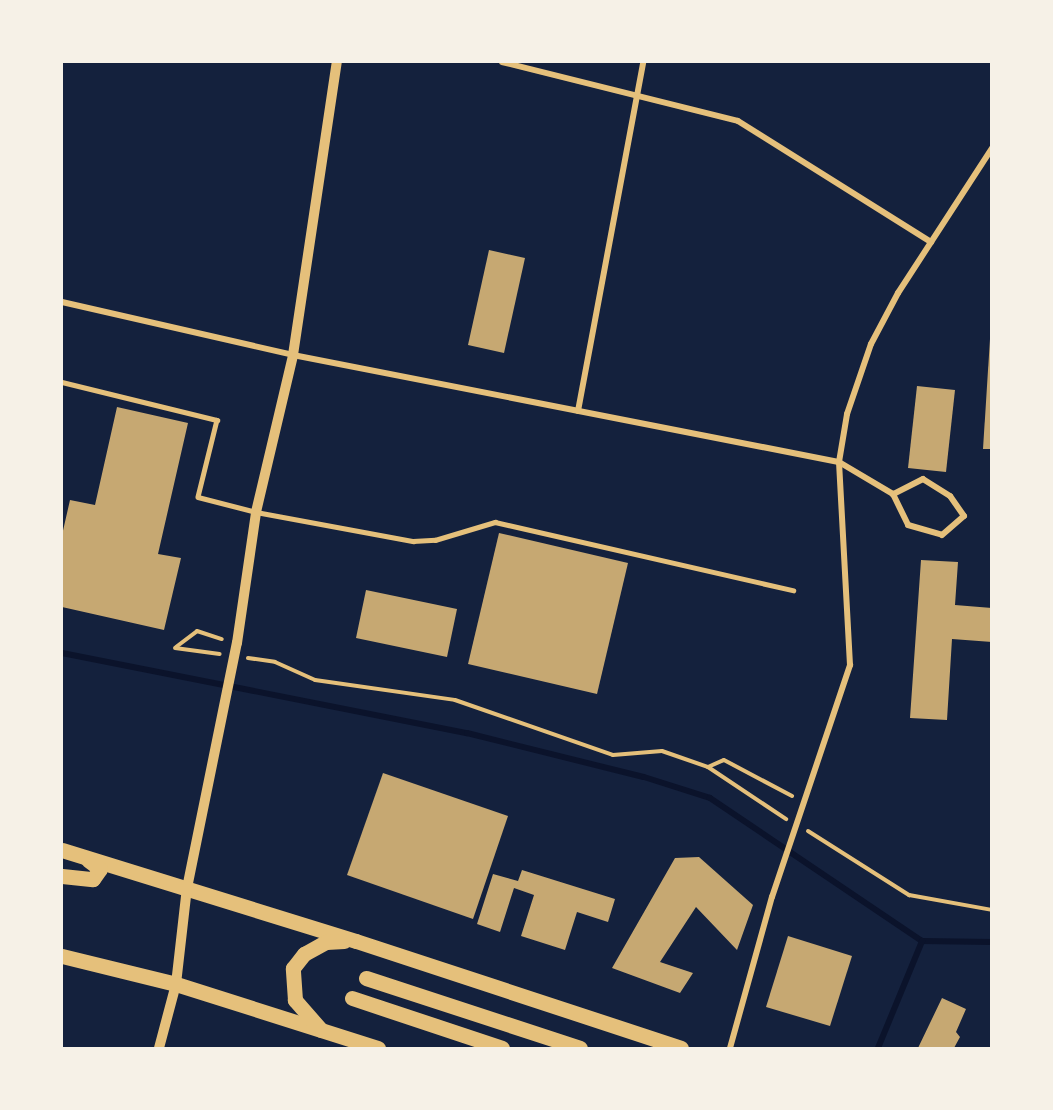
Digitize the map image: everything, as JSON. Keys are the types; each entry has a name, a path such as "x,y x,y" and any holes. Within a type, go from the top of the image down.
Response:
{"main road":[{"path":"62,850 356,941 681,1048"},
{"path":"62,876 84,880 98,875 96,864 82,857"},
{"path":"321,1030 295,1000 293,968 304,954 326,942 356,941"},
{"path":"62,956 176,984 378,1048"},
{"path":"366,978 580,1048"},
{"path":"352,998 502,1048"}],"street":[{"path":"159,1048 176,984 187,888 237,643 256,512 293,355 337,62"},
{"path":"502,62 738,121 931,242"},
{"path":"578,411 644,62"},
{"path":"730,1048 772,897 850,665 839,462 847,414 871,344 931,242 992,148"},
{"path":"62,302 293,355 839,462 893,494 908,525 942,535 964,516 951,496 923,479 893,494"}],"lane":[{"path":"62,382 217,420 198,497 256,512 413,541 435,540 495,522 793,590"}],"path":[{"path":"231,656 175,648 197,631 237,643"},
{"path":"242,657 275,662 315,680 456,700 613,755 662,751 708,767 776,814 829,842 909,895 992,910"},
{"path":"708,767 724,760 803,801"}],"building":[{"path":"489,250 525,258 504,353 468,345"},
{"path":"990,339 992,339 992,449 983,449"},
{"path":"917,386 955,390 946,472 908,468"},
{"path":"117,407 188,423 158,554 181,558 164,630 62,607 62,535 70,500 95,505"},
{"path":"499,533 628,563 597,694 468,664"},
{"path":"921,560 958,562 955,605 992,608 992,642 952,639 947,720 910,718"},
{"path":"366,590 457,609 447,657 356,638"},
{"path":"383,773 508,816 473,919 347,875"},
{"path":"699,857 753,905 737,950 696,907 660,962 693,973 680,993 612,968 675,858"},
{"path":"522,870 615,899 608,922 577,912 565,950 521,936 534,895 514,888 500,932 477,924 493,874 518,881"},
{"path":"788,936 852,956 830,1026 766,1007"},
{"path":"942,998 966,1009 956,1032 960,1037 954,1048 918,1048"}],"waterway":[{"path":"62,653 467,733 644,777 710,798 922,941 992,942"},
{"path":"878,1048 922,941"}]}
